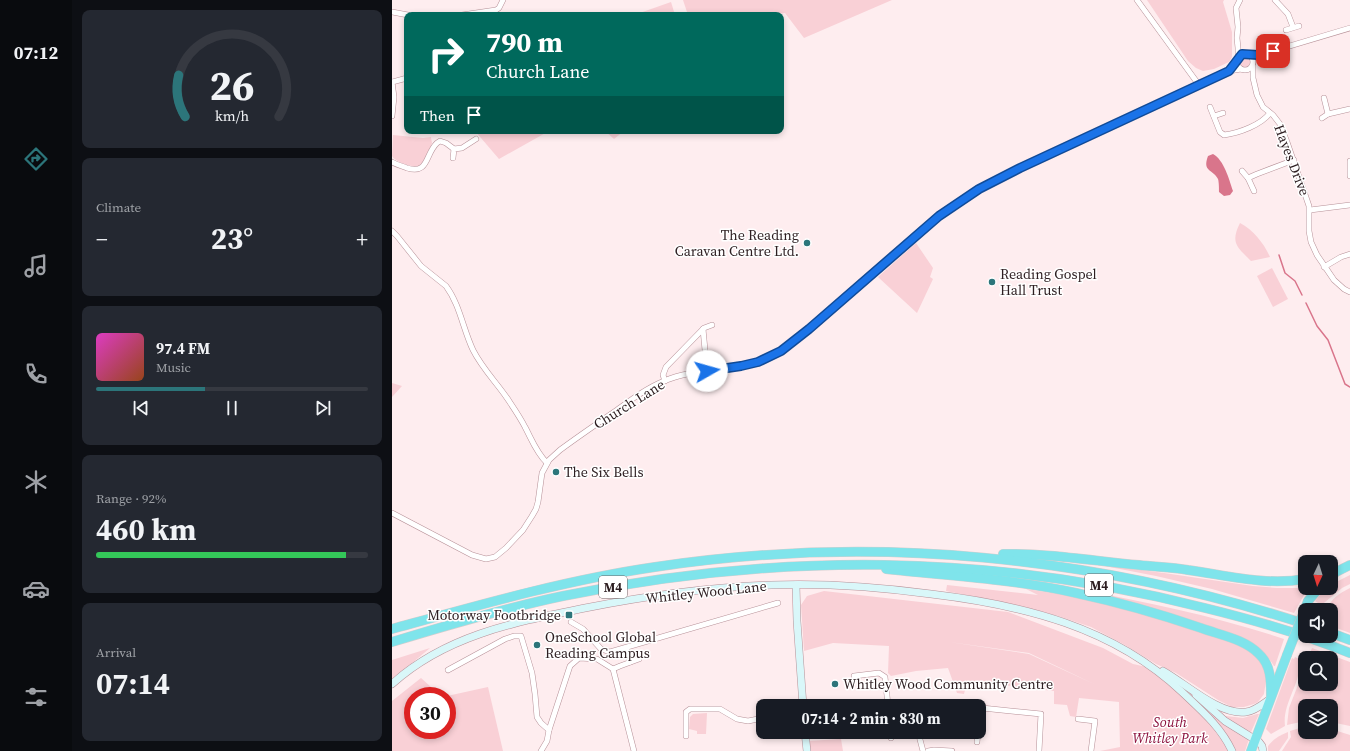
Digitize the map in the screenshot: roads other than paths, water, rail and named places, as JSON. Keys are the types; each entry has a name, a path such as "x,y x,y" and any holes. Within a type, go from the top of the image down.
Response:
{"highway":[{"name":"M4","path":"392,629 529,592 592,578 656,567 720,559 771,554 834,552 892,552 962,555 1033,563 1134,580 1243,605 1298,622"},
{"name":"M4","path":"962,555 1017,554 1180,568 1262,581 1298,580"},
{"name":"M4","path":"840,564 984,579 1059,590 1101,599 1173,618 1240,641 1255,649 1263,658 1268,668 1271,684 1271,698"},
{"name":"M4","path":"392,642 471,619 562,596 652,580 730,570 773,567 840,564 894,564 960,567 1048,576 1112,587 1175,600 1241,617 1350,653"},
{"path":"1338,571 1350,565"},
{"path":"1338,573 1350,570"},
{"path":"1251,751 1260,745 1271,698 1308,602 1314,595"},
{"path":"1338,636 1350,640"}],"main road":[{"path":"796,585 796,621 802,699"},
{"name":"Whitley Wood Lane","path":"392,684 425,659 448,646 479,634 523,622 603,605 662,595 747,586 796,585 857,587 913,591 1000,604 1077,626 1123,648 1150,665"},
{"path":"1150,665 1174,677 1225,721 1260,745"},
{"path":"1150,665 1177,687 1210,719 1221,732 1232,751"},
{"path":"1187,687 1224,709 1235,712 1250,711 1271,698"},
{"path":"805,739 806,751"}],"street":[{"path":"485,12 500,8 503,0"},
{"path":"1137,0 1199,85"},
{"path":"1240,0 1236,8 1238,27 1238,65 1243,70 1250,69 1263,54"},
{"path":"1275,0 1288,14 1293,27"},
{"path":"392,12 404,14"},
{"path":"1286,30 1299,26"},
{"path":"1238,60 1246,54 1263,54 1350,28"},
{"path":"1238,48 1252,57 1253,64"},
{"name":"Church Lane","path":"1229,71 1238,60"},
{"name":"Hayes Drive","path":"1253,64 1252,78 1260,103 1280,124 1294,160 1310,210 1309,231 1311,242 1324,267 1334,280 1350,292"},
{"name":"Church Lane","path":"547,464 560,450 633,399 665,380 684,375 758,362 781,351 809,329 939,216 979,189 1027,164 1229,71 1243,70"},
{"name":"Hayes Drive","path":"1243,70 1252,78"},
{"path":"392,116 394,97 392,82 404,79"},
{"path":"1324,98 1328,114"},
{"name":"Hayes Drive","path":"1210,107 1220,132 1224,135 1257,124 1270,113"},
{"path":"1322,118 1328,114 1350,109"},
{"path":"1214,116 1222,113"},
{"path":"392,162 417,170 424,166 433,147 437,143 446,143 454,149 462,148 476,138"},
{"path":"453,158 454,149"},
{"path":"1248,178 1294,160"},
{"path":"1350,160 1350,176"},
{"path":"1242,171 1248,178 1254,191"},
{"name":"Hayes Drive","path":"1310,210 1350,205"},
{"path":"392,232 397,236 421,266 449,290 460,313 464,329 483,367 506,396 525,427 535,449 547,464 542,473 538,502 532,516 523,530 506,548 491,559 472,555 392,513"},
{"path":"1324,267 1341,257 1350,254"},
{"path":"665,380 663,375 666,367 703,329 712,325"},
{"path":"703,329 707,371"},
{"path":"571,622 583,629 601,649 610,652 778,603"},
{"path":"448,670 505,639 514,636 521,636 530,666 536,694 537,716 541,723 549,730"},
{"path":"626,648 630,662"},
{"path":"541,751 547,741 549,730 570,666 579,658 596,659 613,669 634,751"},
{"path":"613,669 639,659"},
{"path":"854,676 860,674 879,673 885,677 887,699"},
{"path":"986,708 1041,714 1038,751"},
{"path":"686,736 686,712 690,709 720,709 737,719 748,721 756,719"},
{"path":"1078,719 1095,722 1092,751"},
{"path":"920,739 923,751"},
{"path":"928,751 952,751"}],"waterway":[{"path":"1279,255 1285,273 1295,281 1302,295"},
{"path":"1306,303 1317,326 1328,340 1345,384 1350,387"}],"place":[{"name":"The Reading Caravan Centre Ltd.","path":"807,243"},
{"name":"Reading Gospel Hall Trust","path":"992,282"},
{"name":"The Six Bells","path":"556,472"},
{"name":"Motorway Footbridge","path":"569,615"},
{"name":"OneSchool Global Reading Campus","path":"537,645"},
{"name":"Whitley Wood Community Centre","path":"835,684"}],"park label":[{"name":"South Whitley Park","path":"1170,730"}]}
